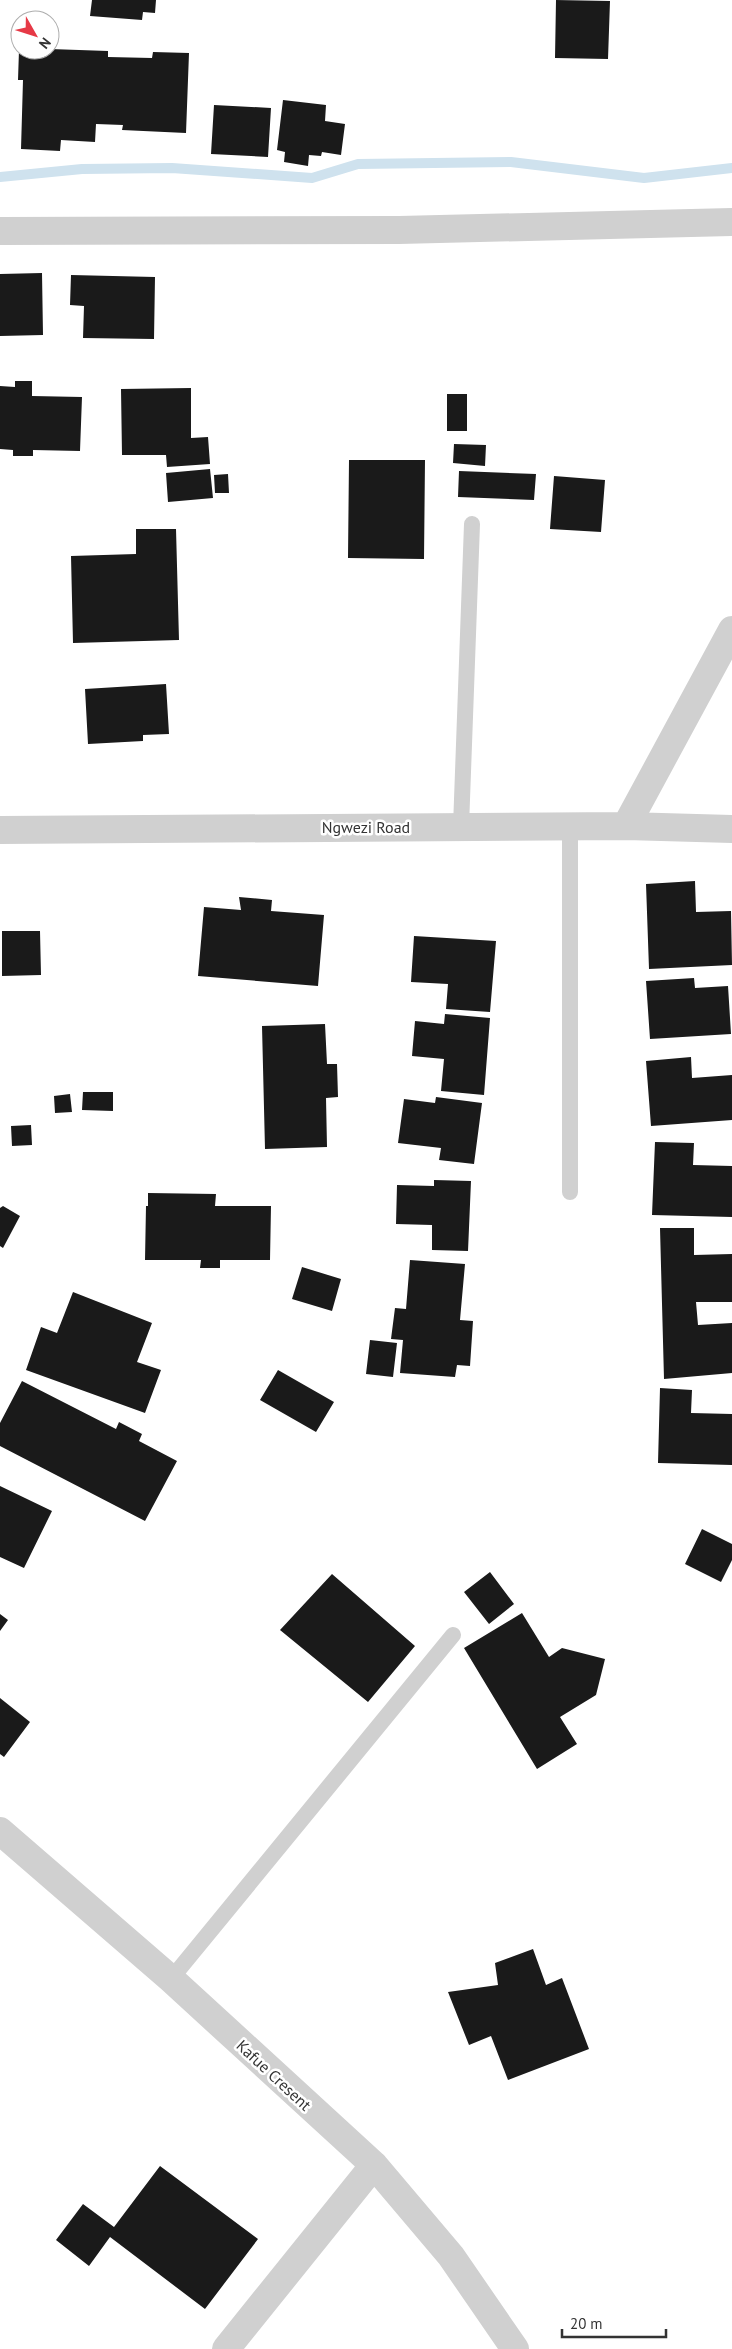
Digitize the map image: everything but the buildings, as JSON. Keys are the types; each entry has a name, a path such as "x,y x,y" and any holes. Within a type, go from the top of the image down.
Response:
{"street":[{"path":"0,231 399,230 732,222"},
{"path":"626,826 732,630"},
{"name":"Ngwezi Road","path":"0,830 570,826 732,830"},
{"name":"Kafue Cresent","path":"0,1832 171,1979 374,2165 451,2256 515,2349"},
{"path":"226,2349 374,2165"}],"lane":[{"path":"461,827 472,524"},
{"path":"570,826 570,1192"},
{"path":"171,1979 453,1635"}],"waterway":[{"path":"0,177 82,169 172,168 312,178 358,164 511,162 644,178 732,168"}]}
